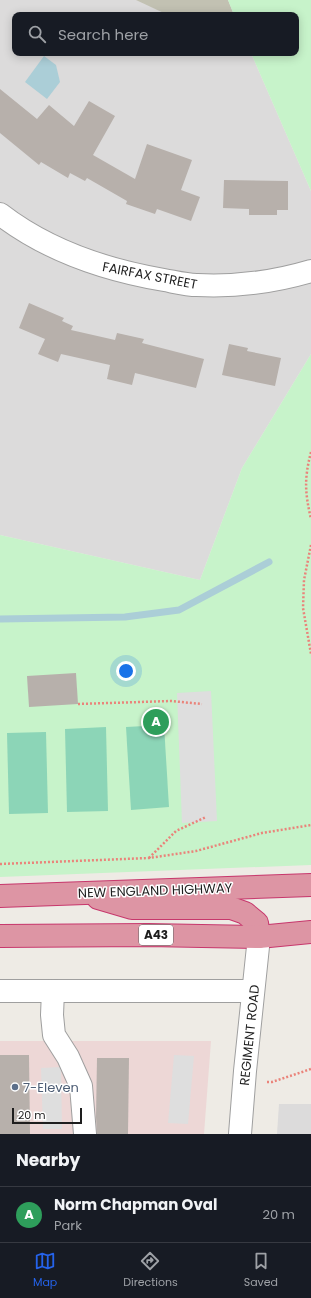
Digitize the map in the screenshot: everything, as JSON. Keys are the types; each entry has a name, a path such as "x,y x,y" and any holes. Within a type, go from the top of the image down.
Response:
{"highway":[{"name":"NEW ENGLAND HIGHWAY","path":"0,896 311,884"},
{"path":"82,893 132,908 231,908 245,913 257,922 259,936"},
{"name":"A43","path":"0,936 259,936 311,932"}],"street":[{"name":"FAIRFAX STREET","path":"0,214 28,234 54,247 87,261 120,272 196,285 228,285 262,283 311,271"},
{"name":"REGIMENT ROAD","path":"240,1134 259,936"},
{"path":"0,991 253,991"},
{"path":"54,991 52,1015 54,1034 68,1057 81,1086 85,1134"}],"path":[{"path":"311,452 307,470 306,495 311,519"},
{"path":"311,545 304,580 304,608 311,654"},
{"path":"78,704 171,701 202,704"},
{"path":"149,858 176,831 206,817"},
{"path":"0,864 149,858 196,851 262,833 311,825"},
{"path":"244,1082 272,1082 311,1070"}],"shaded area":[{"path":"0,0 228,0 233,12 12,12 12,56 252,56 311,191 311,354 242,468 200,580 0,535"},
{"path":"136,0 228,0 233,12 162,12"},
{"path":"211,691 217,821 182,823 177,693"},
{"path":"0,1041 211,1041 204,1134 0,1134"},
{"path":"174,1055 194,1056 188,1124 168,1123"},
{"path":"61,1067 62,1129 43,1129 41,1068"},
{"path":"279,1104 311,1104 311,1134 277,1134"}],"green space":[{"path":"228,0 311,0 311,191 252,56 299,56 299,12 233,12"},
{"path":"311,354 311,865 0,877 0,535 200,580 242,468"},
{"path":"164,725 169,807 131,810 126,727"},
{"path":"106,727 108,811 67,812 65,729"},
{"path":"46,732 48,813 9,814 7,733"}],"water":[{"path":"44,56 56,65 60,82 47,99 25,82"}],"building":[{"path":"0,89 37,119 49,105 74,126 89,101 115,116 93,155 135,179 147,144 192,160 181,190 200,197 191,221 157,209 155,214 126,204 127,201 87,178 85,181 70,173 68,178 41,162 39,165 0,133"},
{"path":"224,180 288,181 288,210 277,210 277,215 249,215 249,209 223,208"},
{"path":"29,303 64,318 62,321 73,326 71,330 115,340 117,333 144,339 142,343 204,359 196,388 135,373 132,385 107,379 110,365 61,354 58,362 38,354 45,339 19,328"},
{"path":"229,344 248,348 247,351 281,358 275,386 222,375"},
{"path":"76,673 78,704 29,707 27,676"},
{"name":"7-Eleven","path":"0,1055 29,1055 30,1134 0,1134"},
{"path":"97,1058 129,1058 128,1134 97,1134"}],"waterway":[{"path":"0,619 125,617 179,610 269,562"}],"place":[{"name":"Norm Chapman Oval","path":"156,722"},
{"name":"7-Eleven","path":"15,1087"}]}
